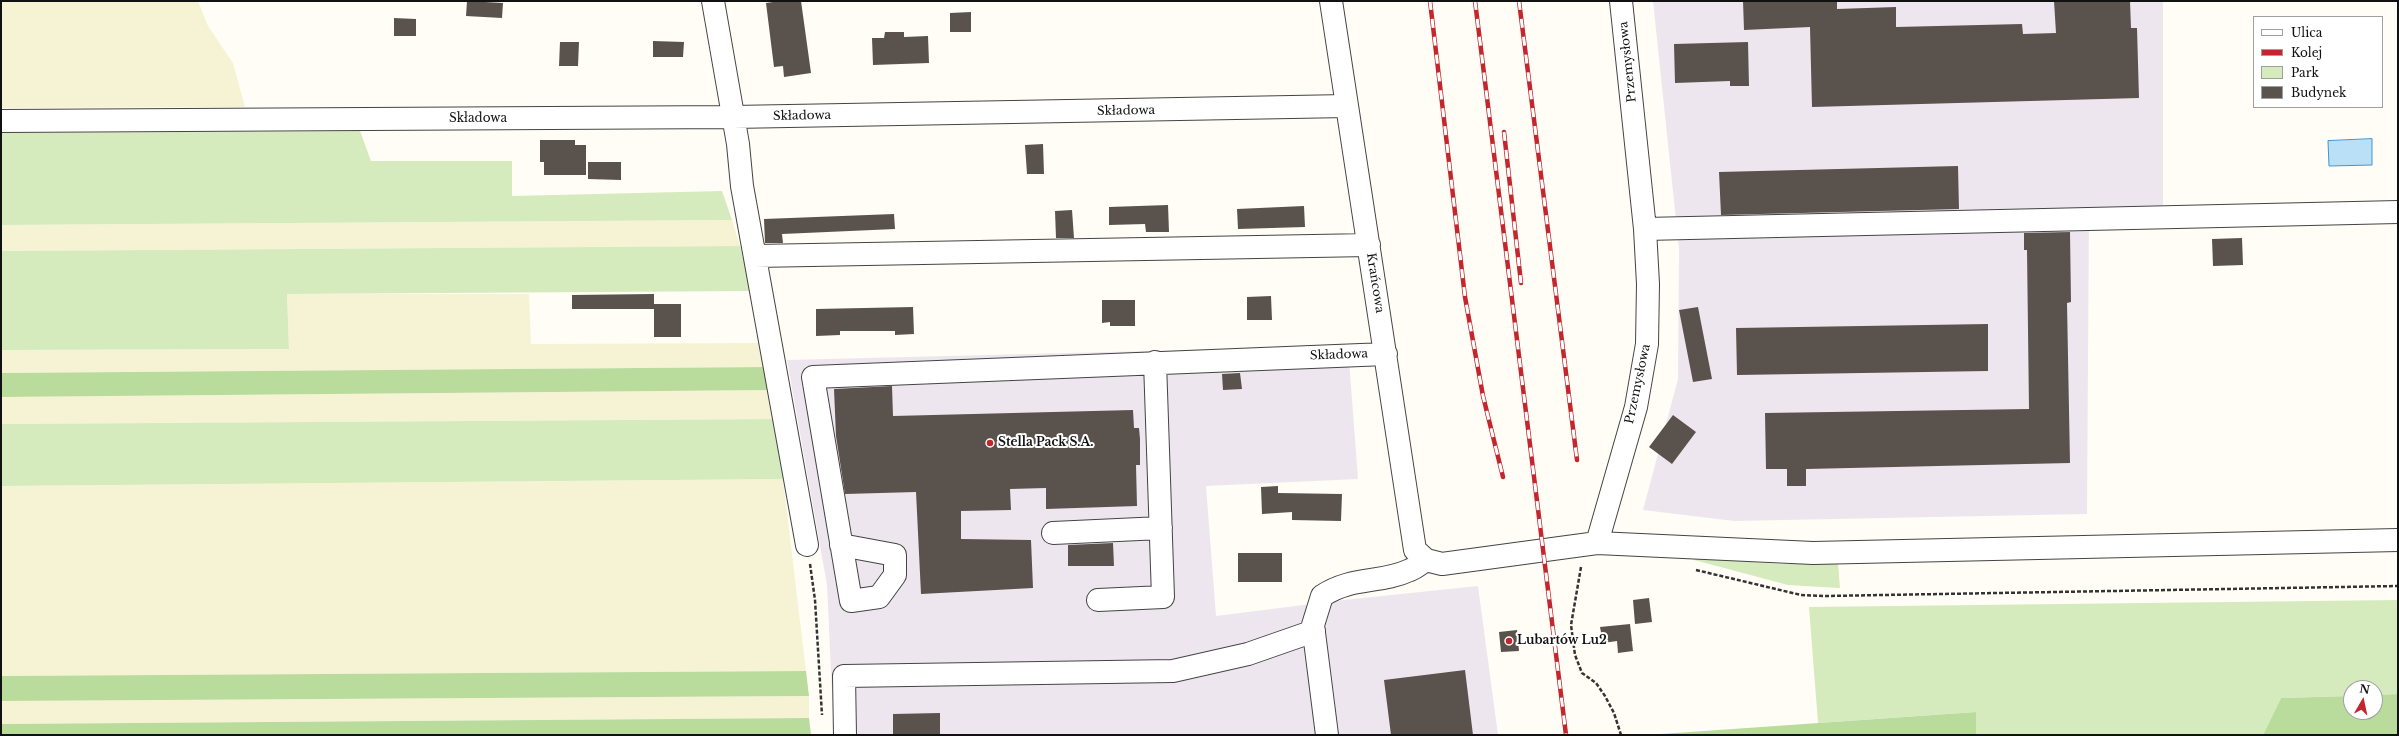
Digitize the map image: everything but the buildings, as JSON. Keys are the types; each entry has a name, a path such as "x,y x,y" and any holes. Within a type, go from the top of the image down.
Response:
{"street":[{"path":"713,1 742,186 807,545"},
{"name":"Krańcowa","path":"1331,1 1415,550 1426,560"},
{"name":"Przemysłowa","path":"1588,544 1636,408 1647,344 1648,284 1645,229 1621,1"},
{"name":"Składowa","path":"1,121 732,117 1347,106"},
{"path":"1645,229 2398,212"},
{"path":"755,256 1369,246"},
{"name":"Składowa","path":"841,545 813,377 1155,362 1386,354"},
{"path":"1098,600 1163,597 1155,362"},
{"path":"1053,533 1161,528"},
{"path":"1327,735 1314,631 1317,609 1322,596 1349,582 1383,578 1410,570 1426,560 1442,564 1588,544 1813,553 2398,540"},
{"path":"845,735 844,676 1173,671 1248,654 1314,631"}],"path":[{"path":"1588,544 1571,625 1575,655 1582,673 1596,684 1605,696 1614,713 1621,735"},
{"path":"807,545 814,600 822,719"},
{"path":"1692,569 1801,595 1826,596 2398,586"}],"shaded area":[{"path":"1,1 198,1 208,26 233,63 245,107 1,108"},
{"path":"1653,1 2163,1 2163,208 2089,209 2087,514 1734,521 1643,510 1678,379 1679,249"},
{"path":"732,220 740,246 1,251 1,225"},
{"path":"287,294 529,294 531,344 764,343 768,367 1,373 1,350 289,349"},
{"path":"1348,346 1358,479 1206,486 1216,616 1343,600 1478,586 1498,735 834,735 827,585 787,360"},
{"path":"773,390 780,419 1,424 1,397"},
{"path":"783,479 806,671 1,676 1,486"},
{"path":"809,696 809,718 1,724 1,701"}],"green space":[{"path":"360,131 371,161 512,161 512,196 722,191 732,220 1,225 1,133"},
{"path":"740,246 751,291 287,294 289,349 1,350 1,251"},
{"path":"768,367 773,390 1,397 1,373"},
{"path":"780,419 783,479 1,486 1,424"},
{"path":"1695,558 1781,564 1838,564 1840,588 1788,585 1694,560"},
{"path":"2398,600 2398,694 2383,695 2383,680 2343,680 2343,696 2281,698 2263,735 1976,735 1976,712 1818,723 1809,607"},
{"path":"806,671 809,696 1,701 1,676"},
{"path":"2398,694 2398,735 2263,735 2281,698 2343,696 2343,720 2383,720 2383,695"},
{"path":"1976,712 1976,735 1647,735"},
{"path":"809,718 811,735 1,735 1,724"}],"water":[{"path":"2372,139 2372,165 2329,166 2328,141"}],"railway":[{"path":"1430,1 1465,297 1483,396 1503,477"},
{"path":"1475,1 1566,735"},
{"path":"1519,1 1577,460"},
{"path":"1504,132 1521,283"}],"place":[{"name":"Stella Pack S.A.","path":"990,443"},
{"name":"Lubartów Lu2","path":"1509,641"}]}
